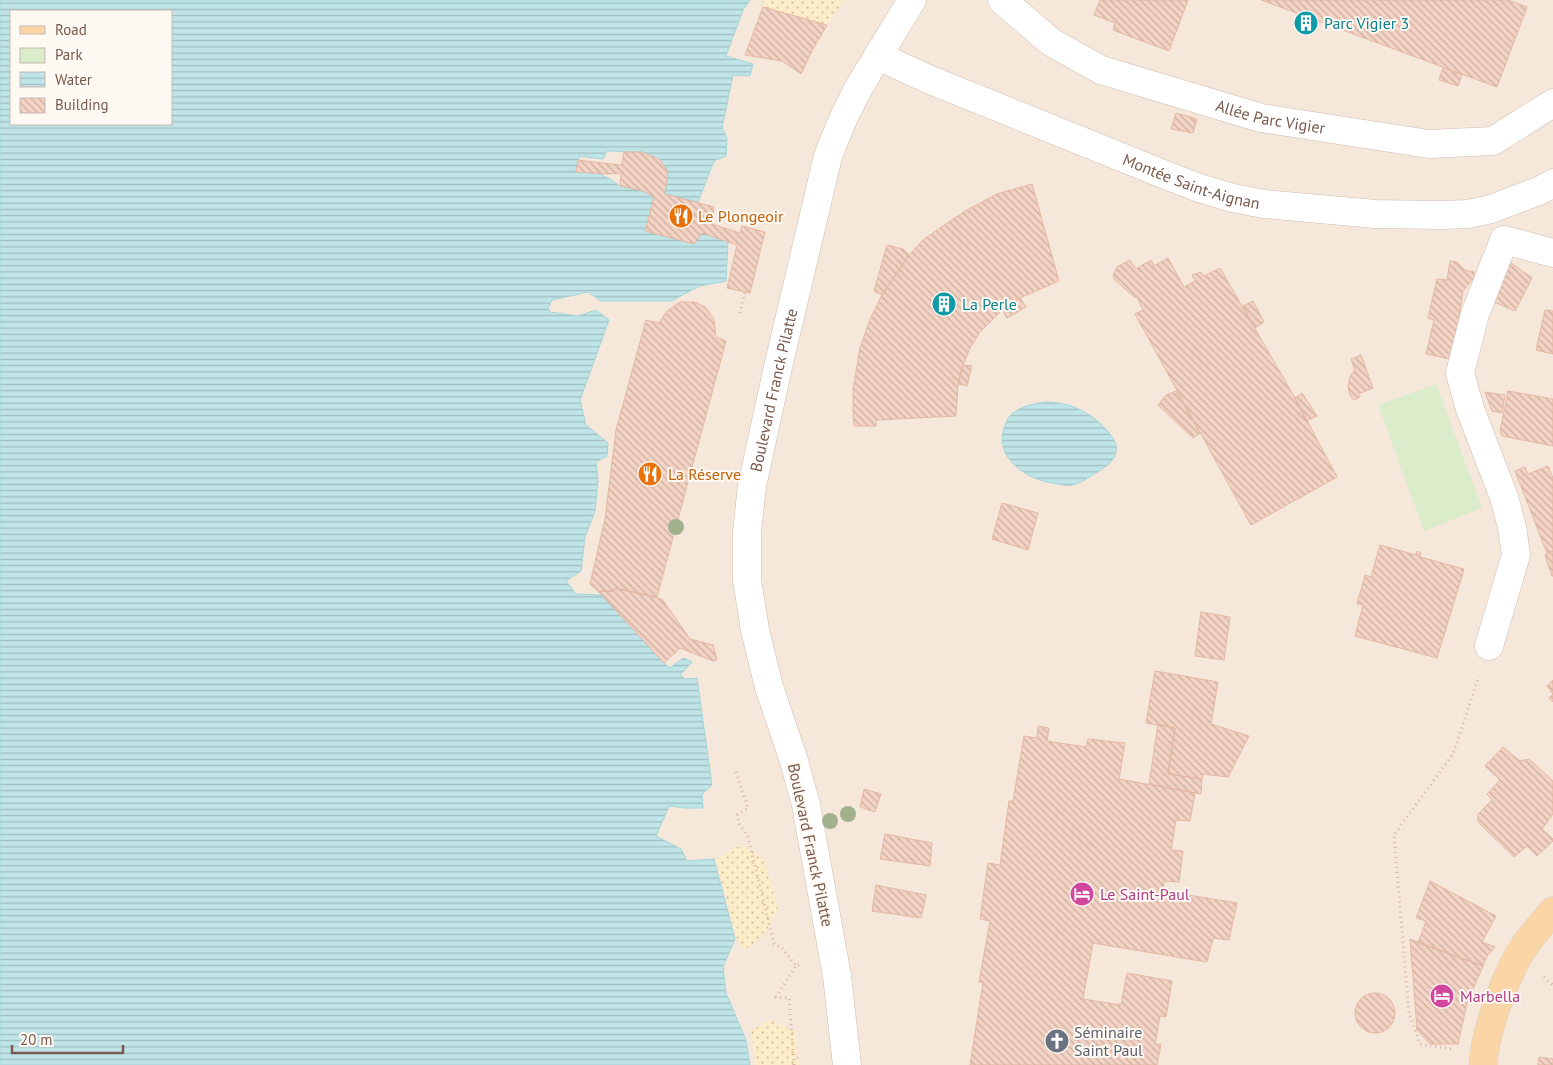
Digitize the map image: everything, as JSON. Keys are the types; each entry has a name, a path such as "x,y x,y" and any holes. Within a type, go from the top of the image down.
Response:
{"main road":[{"path":"1484,1059 1496,1008 1518,956 1553,911"}],"street":[{"name":"Boulevard Franck Pilatte","path":"847,1065 835,967 809,823 799,776 769,687 755,630 747,580 746,547 752,486 828,156 859,87 912,0"},
{"name":"Allée Parc Vigier","path":"1002,0 1051,42 1101,70 1260,118 1430,144 1492,141 1553,103"},
{"name":"Montée Saint-Aignan","path":"878,56 928,79 1176,179 1232,198 1264,204 1375,214 1456,216 1491,209 1541,190 1553,183"},
{"path":"1490,646 1516,554 1512,527 1504,497 1470,409 1460,373 1475,314 1504,240 1491,209"},
{"path":"1504,240 1553,253"}],"path":[{"path":"740,313 745,292"},
{"path":"1484,1059 1420,1044 1409,1013 1394,835 1453,754 1490,646"},
{"path":"736,772 748,808 737,815 740,825 748,837 774,944 782,948 796,966"},
{"path":"794,1065 789,998 776,997 796,966 806,963"}],"shaded area":[{"path":"750,0 1553,0 1553,1065 0,1065 416,136 743,10"}],"sand":[{"path":"759,0 844,0 827,25 763,7 763,2"},
{"path":"742,844 764,859 778,908 764,935 745,950 737,940 716,859"},
{"path":"770,1020 795,1031 799,1065 756,1065 751,1031"}],"green space":[{"path":"1436,384 1482,508 1424,531 1378,405"}],"water":[{"path":"0,0 750,0 743,10 726,56 753,64 750,76 733,75 722,128 727,138 726,156 714,161 698,202 665,194 668,171 659,159 642,152 607,151 603,159 579,156 576,171 597,173 620,186 643,191 654,197 646,231 694,244 702,233 728,241 726,281 700,286 671,301 601,301 588,292 552,300 548,308 550,312 578,316 596,310 609,320 580,400 586,425 608,443 607,456 596,462 598,481 595,511 585,537 581,571 566,581 576,594 601,595 669,668 684,658 692,662 680,675 685,679 697,678 712,785 702,794 703,808 669,806 656,836 681,849 687,861 714,859 735,939 723,967 726,993 746,1040 750,1065 0,1065"},
{"path":"1045,402 1064,404 1082,410 1104,427 1113,438 1116,447 1115,456 1111,462 1084,480 1070,485 1043,481 1015,466 1004,449 1002,440 1006,423 1016,411"}],"building":[{"path":"1100,0 1188,0 1169,51 1113,30 1115,23 1094,15"},
{"path":"1261,0 1508,0 1527,7 1497,87"},
{"path":"763,7 827,25 801,74 782,61 745,55"},
{"name":"Parc Vigier 3","path":"1297,14 1318,21 1314,33 1293,25"},
{"path":"1443,68 1462,75 1458,86 1439,80"},
{"path":"1176,113 1197,119 1193,133 1171,129"},
{"name":"Le Plongeoir","path":"624,152 642,152 659,159 668,171 665,194 714,207 712,224 740,233 742,226 765,232 750,293 727,288 737,245 702,233 694,244 645,231 654,197 643,191 620,186 621,174 619,173 576,172 578,160 620,165 622,164"},
{"name":"La Perle","path":"1032,184 1059,281 1020,298 1002,310 980,332 970,348 963,365 958,384 956,416 876,420 876,426 854,426 853,389 860,348 870,319 882,295 909,255 924,239 965,211 997,194"},
{"path":"887,245 903,249 909,255 882,295 874,291"},
{"path":"1168,258 1184,287 1195,281 1192,275 1201,272 1204,276 1220,268 1295,398 1337,477 1251,525 1135,314 1143,310 1137,297 1134,297 1115,280 1113,275 1117,267 1130,260 1136,269 1151,260 1154,266"},
{"path":"1450,261 1457,262 1465,270 1474,272 1474,278 1463,291 1453,357 1449,359 1426,354 1434,320 1428,318 1437,279 1447,280"},
{"path":"1510,262 1532,278 1515,311 1494,302"},
{"path":"1020,298 1026,307 1007,318 1002,310"},
{"path":"1253,301 1264,322 1255,328 1243,306"},
{"name":"La Réserve","path":"680,302 695,302 705,307 714,319 716,337 726,341 657,597 615,588 613,591 598,591 590,584 605,519 616,430 646,320 659,323 667,311"},
{"path":"1545,310 1553,311 1553,354 1536,350"},
{"path":"1361,355 1373,388 1358,394 1360,397 1354,400 1350,395 1348,387 1350,376 1355,370 1351,359"},
{"path":"963,365 972,366 967,386 958,384"},
{"path":"1176,391 1200,433 1193,438 1158,405 1166,395"},
{"path":"1508,391 1553,399 1553,446 1502,436 1500,431"},
{"path":"1485,392 1505,395 1502,413 1492,411"},
{"path":"1302,393 1317,416 1306,421 1295,398"},
{"path":"1548,466 1553,478 1553,551 1547,553 1515,471 1525,467 1528,474"},
{"path":"1002,503 1038,513 1028,550 992,539"},
{"path":"1380,545 1416,555 1417,551 1421,553 1420,557 1464,569 1437,658 1355,636 1363,605 1357,604 1365,575 1371,577"},
{"path":"1553,551 1553,576 1552,576 1545,555"},
{"path":"615,588 662,599 690,639 713,645 717,660 713,661 680,648 664,663 598,591 613,591"},
{"path":"1201,612 1230,617 1224,660 1195,656"},
{"path":"1155,671 1218,682 1211,724 1249,736 1228,777 1203,774 1202,779 1168,774 1175,728 1146,723"},
{"path":"1553,680 1553,694 1547,686"},
{"path":"1553,694 1553,702 1549,698"},
{"path":"1158,724 1175,728 1168,774 1202,779 1201,794 1149,784"},
{"name":"Le Saint-Paul","path":"1038,726 1049,728 1047,741 1086,747 1088,739 1125,743 1119,779 1195,793 1190,821 1176,820 1171,850 1183,851 1179,882 1164,881 1163,891 1237,903 1229,940 1213,938 1207,962 1093,943 1083,999 1121,1005 1127,973 1172,981 1166,1017 1160,1016 1155,1044 1161,1044 1157,1065 970,1065 983,983 979,982 990,921 980,919 988,863 1000,865 1009,801 1013,801 1024,736 1037,738"},
{"path":"1503,747 1520,761 1529,759 1553,781 1553,814 1542,829 1553,841 1537,856 1527,846 1514,857 1478,822 1478,814 1492,800 1487,794 1500,780 1485,766"},
{"path":"864,789 881,794 875,812 860,807"},
{"path":"885,834 932,843 930,866 880,859"},
{"path":"1430,881 1496,916 1482,942 1495,947 1487,956 1483,966 1418,943 1426,921 1416,918"},
{"path":"876,885 926,895 921,918 872,911"},
{"path":"1410,939 1483,966 1467,1003 1458,1044 1430,1044 1417,1030"},
{"path":"1375,993 1389,999 1395,1013 1389,1027 1375,1033 1361,1027 1355,1013 1361,999"},
{"path":"1539,1057 1553,1059 1553,1065 1538,1065"}],"place":[{"name":"Parc Vigier 3","path":"1306,23"},
{"name":"Le Plongeoir","path":"681,216"},
{"name":"La Perle","path":"944,304"},
{"name":"La Réserve","path":"650,474"},
{"name":"Le Saint-Paul","path":"1082,894"},
{"name":"Marbella","path":"1442,996"},
{"name":"Séminaire Saint Paul","path":"1057,1041"}]}
